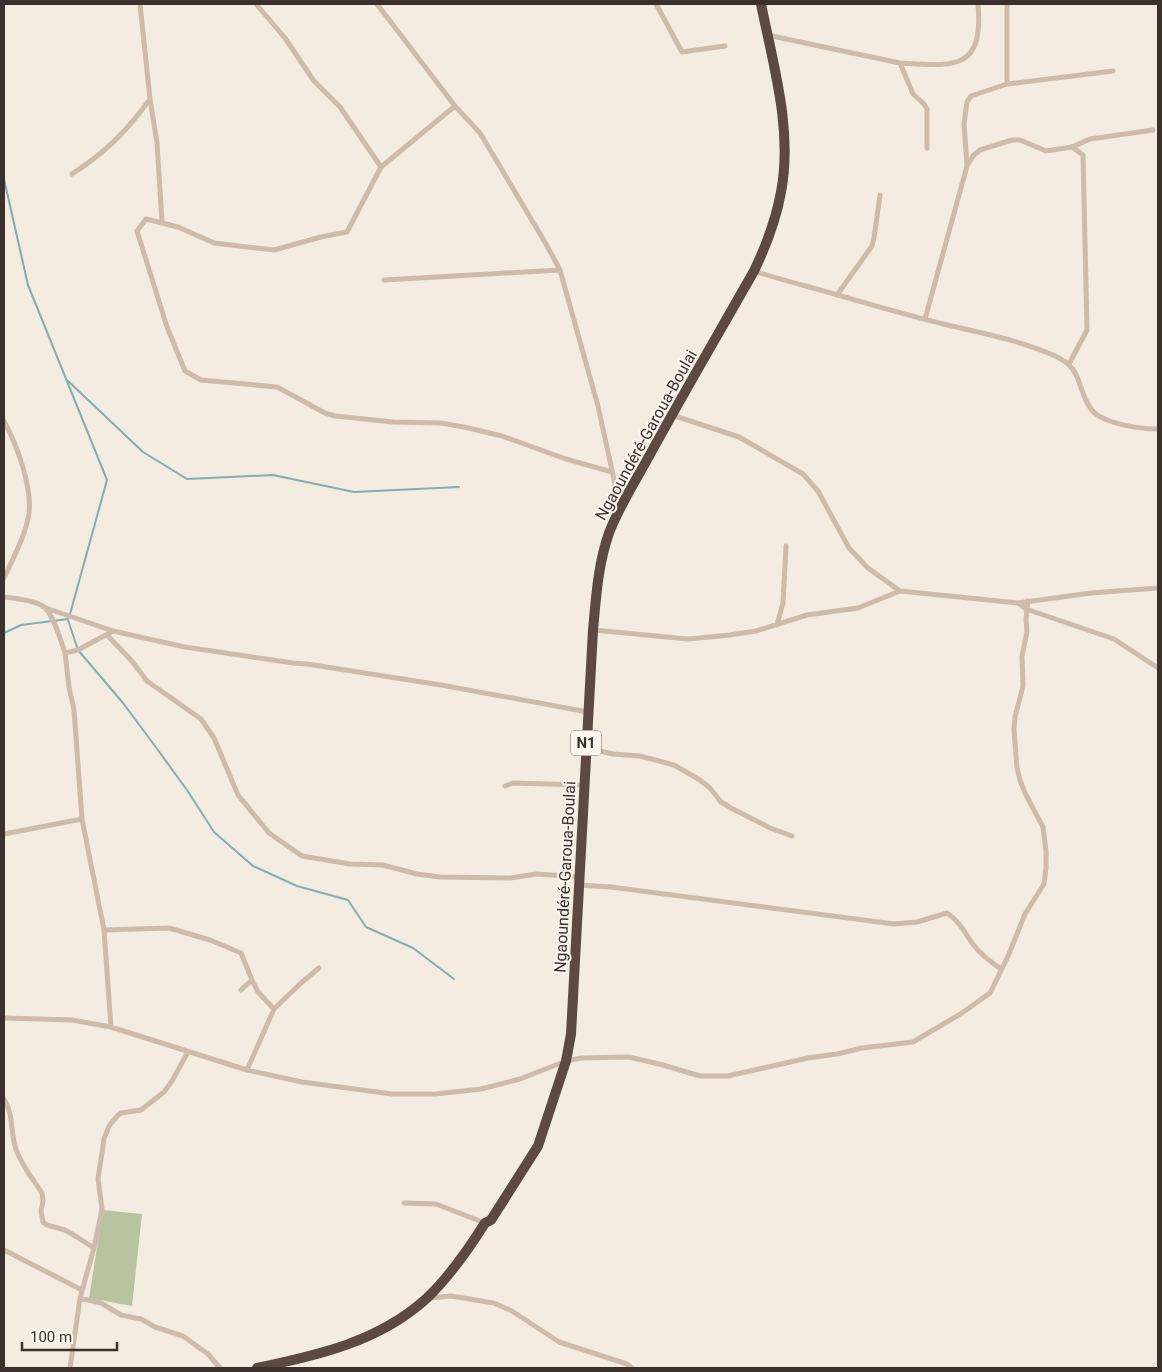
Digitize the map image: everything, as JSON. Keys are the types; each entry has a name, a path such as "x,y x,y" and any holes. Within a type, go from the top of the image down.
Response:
{"highway":[{"name":"Ngaoundéré-Garoua-Boulai","path":"256,1368 312,1356 360,1340 388,1327 427,1298 461,1260 485,1223 491,1220 538,1146 566,1062 573,1009 592,630 603,555 609,533 620,510 672,414 754,271 766,246 781,191 784,161 783,128 779,92 761,4"}],"street":[{"path":"140,4 150,99 157,143 162,222"},
{"path":"256,4 285,38 314,81 340,107 381,167"},
{"path":"377,4 455,106 480,134 560,270 598,406 620,510"},
{"path":"656,4 682,52 726,46"},
{"path":"767,34 900,63 945,65 961,61 972,50 978,36 978,4"},
{"path":"1006,4 1007,84"},
{"path":"900,63 913,94 921,100 927,109 927,148"},
{"path":"925,319 966,166 964,124 967,102 972,96 1007,84 1113,71"},
{"path":"72,174 99,156 116,140 150,99"},
{"path":"455,106 381,167 347,232 267,251 245,246 214,243 178,227 146,219 137,231 185,371 201,380 277,388 325,413 335,416 393,422 441,423 464,427 502,436 566,460 612,472"},
{"path":"966,166 980,150 1012,140 1020,140 1046,151 1072,147 1090,139 1153,130"},
{"path":"1069,364 1087,330 1084,155 1072,147"},
{"path":"837,295 869,251 874,238 880,195"},
{"path":"384,280 560,270"},
{"path":"754,271 791,283 1019,343 1054,356 1069,364 1078,377 1089,405 1096,414 1113,422 1135,427 1158,429"},
{"path":"672,414 739,437 803,474 818,491 849,548 868,568 900,591"},
{"path":"4,421 19,455 27,488 29,512 27,525 4,578"},
{"path":"777,625 783,603 786,546"},
{"path":"4,562 10,565"},
{"path":"592,630 688,638 756,631 807,615 858,608 900,591 1018,603 1158,588"},
{"path":"4,597 14,598 43,607 113,631 186,647 354,671 588,712"},
{"path":"4,1018 72,1020 111,1026 247,1070 302,1082 392,1094 462,1092 499,1086 566,1062 589,1057 629,1058 663,1065 700,1076 728,1076 871,1046 914,1042 962,1013 990,993 1009,954 1025,914 1044,884 1046,868 1043,827 1023,787 1017,768 1015,739 1014,717 1023,686 1022,656 1027,632 1026,609 1028,601"},
{"path":"1018,603 1026,609 1114,639 1158,668"},
{"path":"43,607 53,620 65,653 74,710 82,818 104,930 111,1026"},
{"path":"65,653 78,650 113,631"},
{"path":"107,635 131,660 147,681 201,719 214,738 238,795 269,832 302,856 350,864 383,865 417,874 440,877 510,878 537,874 611,887 894,924 917,922 946,913 955,918 980,952 1001,969"},
{"path":"586,748 613,754 640,756 674,765 700,780 722,802 731,808 770,828 792,836"},
{"path":"505,786 513,782 584,784"},
{"path":"4,834 82,818"},
{"path":"104,930 169,928 204,938 241,953 258,992 274,1009"},
{"path":"247,1070 274,1009 319,968"},
{"path":"241,990 252,980"},
{"path":"70,1368 80,1298 94,1248 102,1208 99,1189 99,1167 104,1139 109,1126 121,1113 141,1110 158,1098 172,1081 188,1052"},
{"path":"4,1100 12,1116 11,1130 15,1148 42,1194 41,1211 43,1222 71,1233 94,1248"},
{"path":"404,1203 436,1204 485,1223"},
{"path":"4,1250 82,1290"},
{"path":"427,1298 451,1296 494,1303 512,1311 558,1342 627,1364 632,1368"},
{"path":"80,1298 101,1303 121,1315 141,1319 155,1327 183,1336 208,1354 220,1368"}],"green space":[{"path":"103,1210 142,1214 132,1306 89,1298"}],"waterway":[{"path":"4,179 28,285 107,480 70,614"},
{"path":"67,380 143,452 187,479 273,475 354,492 459,487"},
{"path":"4,633 21,625 68,619"},
{"path":"68,620 78,650 123,703 187,790 214,832 253,866 297,886 348,900 366,927 413,948 454,979"}]}
